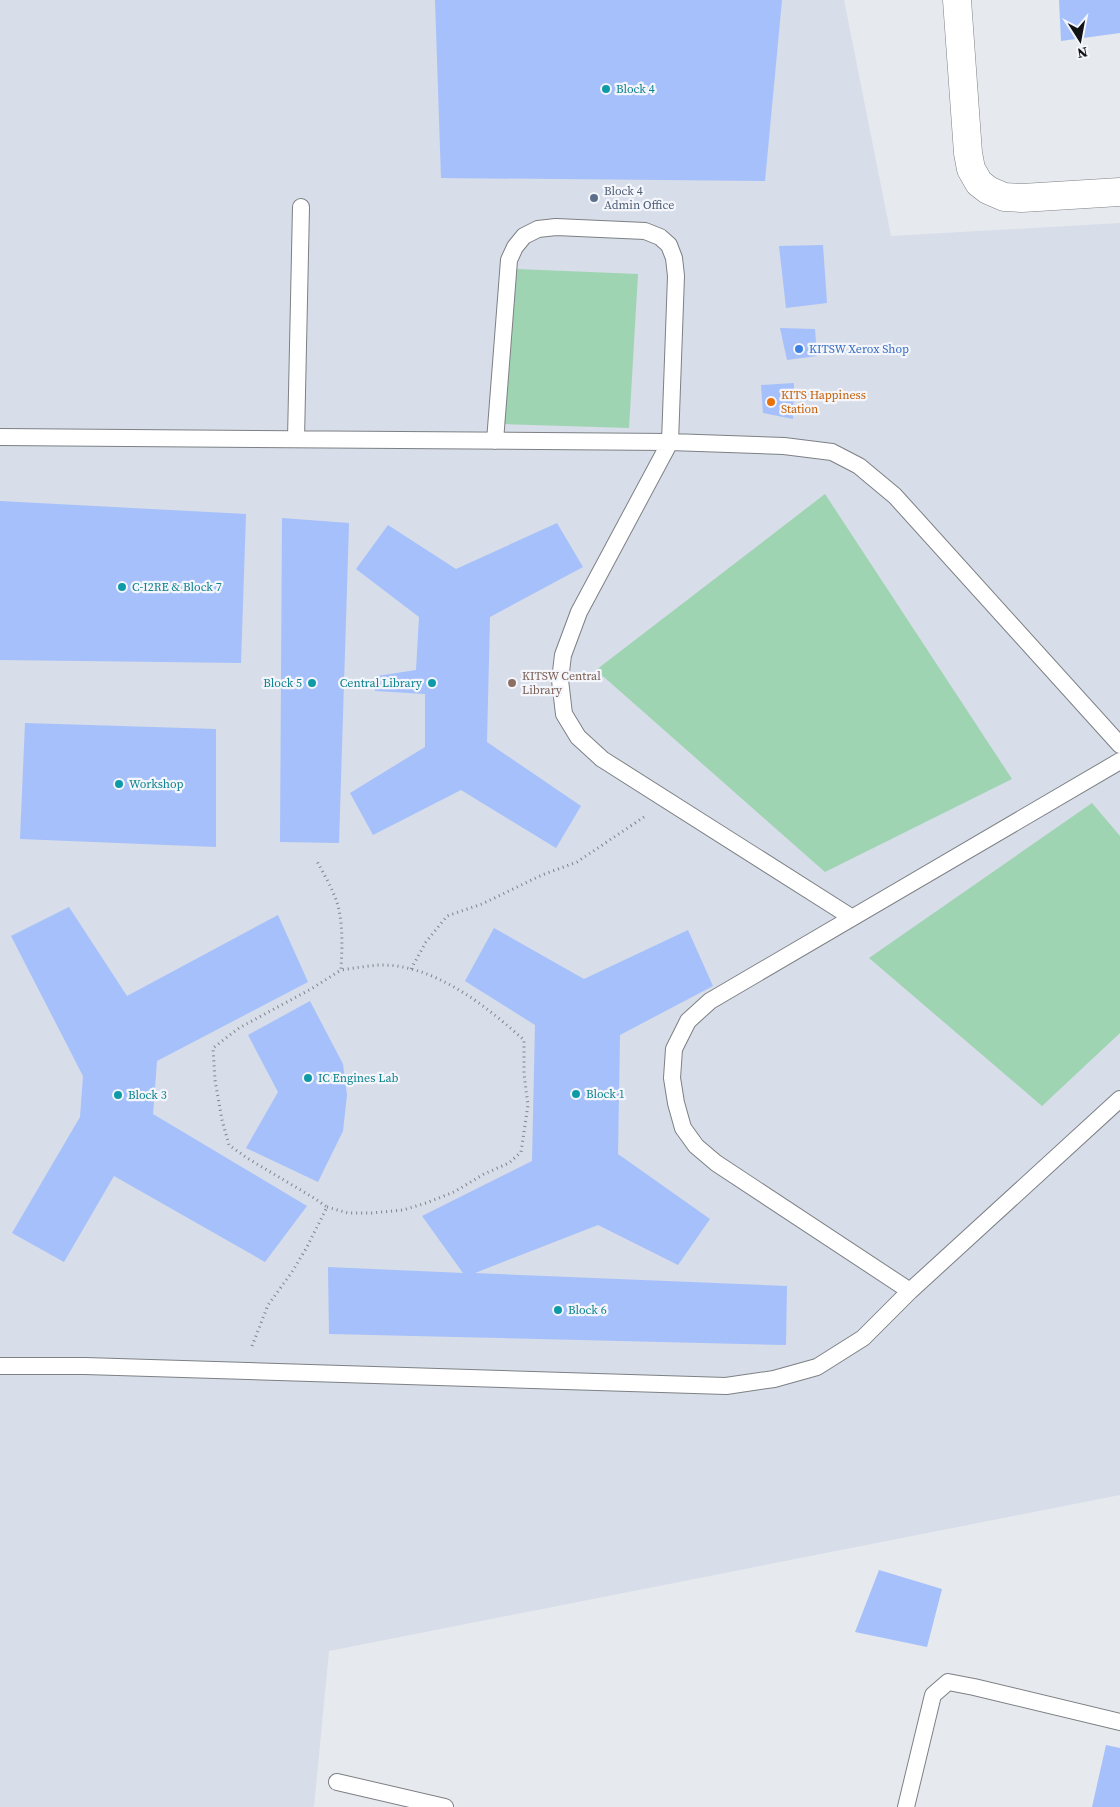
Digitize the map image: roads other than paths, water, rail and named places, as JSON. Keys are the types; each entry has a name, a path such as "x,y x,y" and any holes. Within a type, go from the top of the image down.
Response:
{"street":[{"path":"957,0 968,153 971,170 979,183 988,190 1004,197 1022,198 1120,192"}],"lane":[{"path":"296,439 301,207"},
{"path":"496,441 509,260 514,248 524,236 538,229 556,227 645,231 660,237 669,245 676,276 670,442 580,612 563,655 560,680 564,714 578,737 602,759 851,917"},
{"path":"0,425 0,437 670,442 784,446 832,452 859,466 895,496 1120,745"},
{"path":"910,1291 716,1163 696,1146 683,1128 672,1078 674,1049 688,1021 710,1001 1120,761"},
{"path":"0,1366 85,1366 726,1386 774,1379 818,1367 863,1338 910,1291 1120,1099"},
{"path":"906,1807 934,1695 948,1682 1120,1722"},
{"path":"337,1782 445,1807"}],"place":[{"name":"Block 4","path":"606,89"},
{"name":"Block 4 Admin Office","path":"594,198"},
{"name":"KITSW Xerox Shop","path":"799,349"},
{"name":"KITS Happiness Station","path":"771,402"},
{"name":"C-I2RE & Block 7","path":"122,587"},
{"name":"Block 5","path":"312,683"},
{"name":"Central Library","path":"432,683"},
{"name":"KITSW Central Library","path":"512,683"},
{"name":"Workshop","path":"119,784"},
{"name":"IC Engines Lab","path":"308,1078"},
{"name":"Block 1","path":"576,1094"},
{"name":"Block 3","path":"118,1095"},
{"name":"Block 6","path":"558,1310"}]}
